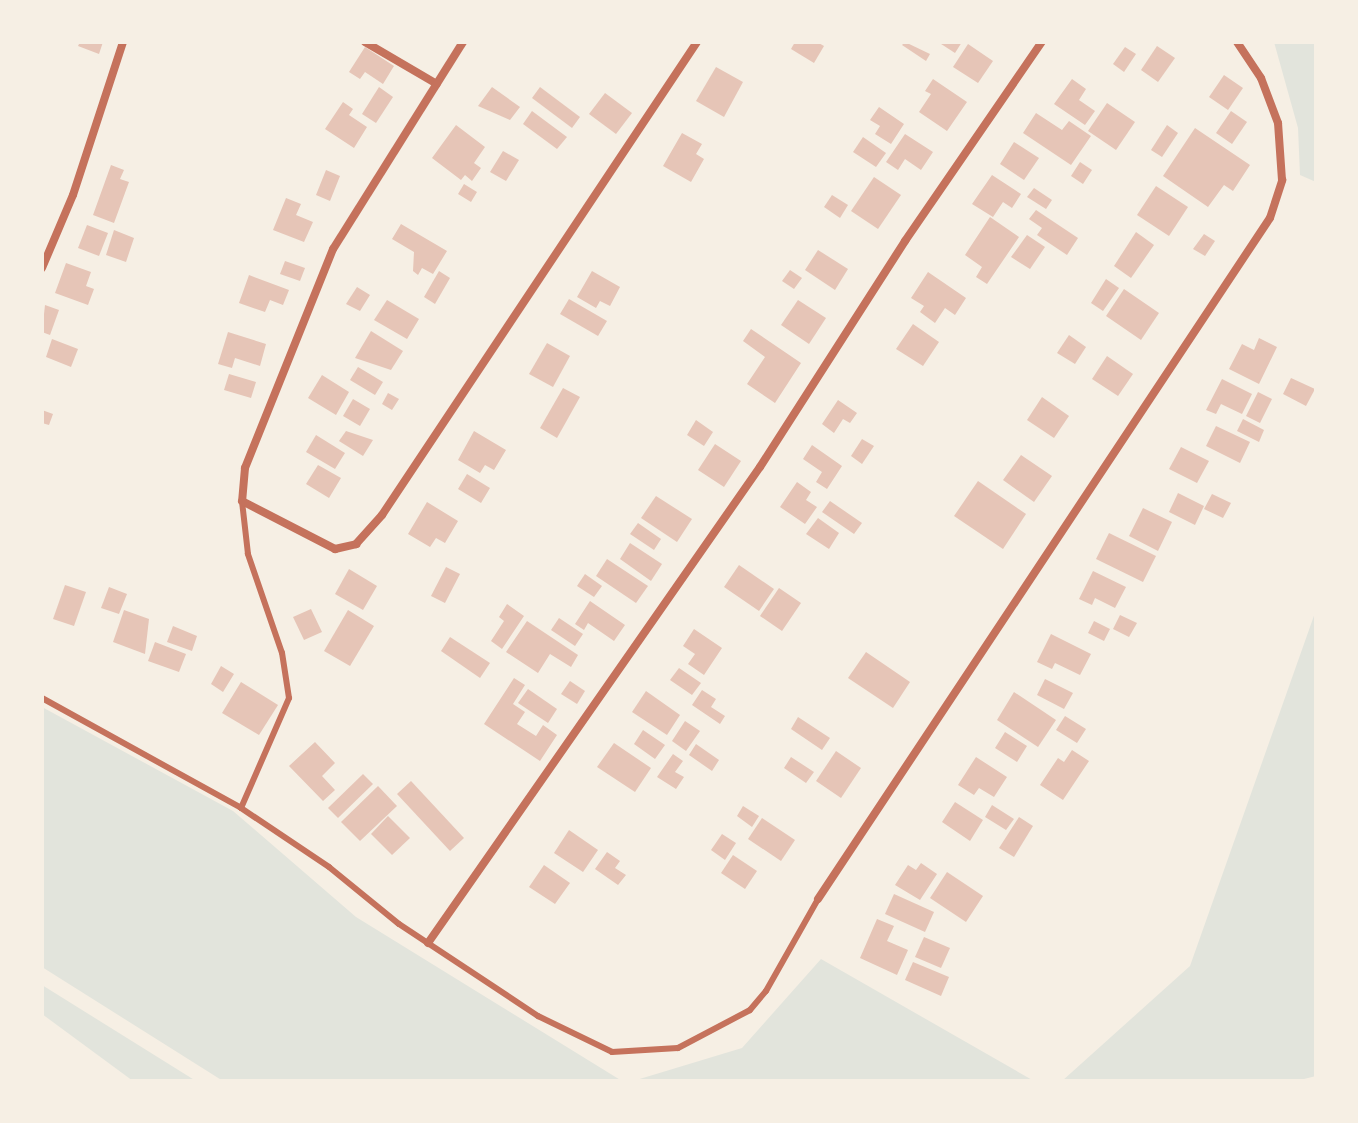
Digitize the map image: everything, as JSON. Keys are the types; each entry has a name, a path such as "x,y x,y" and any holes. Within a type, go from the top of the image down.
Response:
{"street":[{"path":"42,268 73,195 123,42"},
{"path":"365,42 437,84"},
{"path":"463,42 333,249 251,447 242,501 335,549 366,535 697,42"},
{"path":"428,943 760,467 888,266 1042,42"},
{"path":"818,899 1270,218 1282,180 1278,123 1261,78 1237,42"}],"lane":[{"path":"241,808 289,698 282,653 248,554 242,501"},
{"path":"42,698 241,808 428,943 572,1036 612,1052 640,1053 695,1042 750,1010 766,991 818,899"}],"shaded area":[{"path":"1274,42 1316,42 1316,182 1300,175 1298,128"},
{"path":"1316,610 1316,1076 1296,1081 1062,1081 1190,966"},
{"path":"42,707 233,811 356,917 622,1081 223,1081 42,967"},
{"path":"821,959 1034,1081 633,1081 742,1048"},
{"path":"42,985 196,1081 133,1081 42,1014"}],"building":[{"path":"80,42 103,42 99,54 78,46"},
{"path":"795,42 817,42 824,46 814,63 791,49"},
{"path":"905,42 930,54 926,61 902,45"},
{"path":"938,42 962,42 955,53"},
{"path":"968,44 993,61 978,83 953,67"},
{"path":"1157,46 1175,58 1158,82 1141,70"},
{"path":"365,47 394,66 383,84 365,72 360,79 349,72"},
{"path":"1125,47 1136,54 1124,72 1113,64"},
{"path":"716,67 743,82 724,117 696,101"},
{"path":"1224,75 1243,88 1228,110 1209,97"},
{"path":"933,79 967,102 947,131 919,112 931,94 925,91"},
{"path":"1072,79 1086,89 1079,100 1095,111 1085,125 1054,104"},
{"path":"379,87 393,97 376,123 362,114"},
{"path":"492,87 520,107 510,120 478,106"},
{"path":"540,87 580,117 572,128 532,98"},
{"path":"605,93 632,113 616,134 589,114"},
{"path":"343,102 353,109 349,115 367,127 354,148 325,129"},
{"path":"1107,103 1135,122 1116,150 1088,131"},
{"path":"879,107 904,124 891,144 875,134 880,126 870,120"},
{"path":"532,111 567,137 557,149 523,124"},
{"path":"1231,111 1247,122 1232,144 1216,133"},
{"path":"1036,113 1062,130 1069,121 1091,136 1071,165 1023,133"},
{"path":"456,125 485,147 474,163 481,168 472,181 465,175 461,180 432,158"},
{"path":"1167,125 1178,133 1162,157 1151,150"},
{"path":"1195,128 1250,165 1233,191 1224,185 1208,207 1163,176"},
{"path":"682,133 702,144 696,154 704,159 691,182 663,166"},
{"path":"905,134 933,152 921,170 905,159 898,170 886,162"},
{"path":"863,137 886,153 876,167 853,152"},
{"path":"1014,142 1039,158 1024,180 1000,164"},
{"path":"503,151 519,160 506,181 490,172"},
{"path":"1080,162 1092,170 1083,184 1071,176"},
{"path":"111,165 124,170 120,179 129,182 114,223 93,215"},
{"path":"326,170 340,176 330,201 316,195"},
{"path":"992,175 1021,194 1012,208 1003,202 993,217 972,204"},
{"path":"874,177 901,195 878,229 851,211"},
{"path":"464,184 477,192 471,202 458,194"},
{"path":"1156,186 1188,207 1169,236 1137,215"},
{"path":"1034,188 1052,200 1046,209 1027,197"},
{"path":"832,195 848,205 840,218 824,207"},
{"path":"286,198 301,204 296,215 313,222 304,242 273,230"},
{"path":"1036,210 1078,238 1067,255 1037,235 1042,228 1029,219"},
{"path":"990,217 1019,237 987,284 976,277 982,267 965,255"},
{"path":"401,224 447,251 433,274 422,268 418,275 413,271 414,252 392,239"},
{"path":"87,225 108,233 99,256 78,248"},
{"path":"114,230 134,238 126,262 106,255"},
{"path":"1136,232 1154,245 1131,278 1114,266"},
{"path":"1204,234 1215,241 1205,256 1193,249"},
{"path":"1027,235 1045,247 1030,269 1011,257"},
{"path":"818,250 848,269 835,290 805,270"},
{"path":"285,261 305,268 300,281 280,274"},
{"path":"66,263 91,272 86,286 94,289 88,305 55,293"},
{"path":"790,270 802,278 794,289 782,281"},
{"path":"439,271 450,278 435,304 424,297"},
{"path":"592,271 620,287 610,306 600,301 596,308 577,297"},
{"path":"928,272 966,298 955,315 945,308 935,323 920,312 924,306 911,298"},
{"path":"249,275 289,290 283,305 270,300 265,312 239,303"},
{"path":"1106,279 1119,288 1103,311 1091,303"},
{"path":"357,287 370,295 360,311 346,304"},
{"path":"1124,289 1159,313 1141,340 1106,316"},
{"path":"569,299 607,321 598,336 560,314"},
{"path":"387,300 419,319 407,339 374,320"},
{"path":"798,300 826,318 809,344 781,325"},
{"path":"45,305 59,310 50,335 42,332"},
{"path":"913,324 939,342 923,366 896,349"},
{"path":"751,329 801,363 775,403 747,384 765,357 743,341"},
{"path":"371,331 403,351 391,370 355,358"},
{"path":"228,332 266,344 260,366 235,358 232,368 218,364"},
{"path":"1069,335 1086,347 1075,364 1057,353"},
{"path":"1259,338 1277,347 1259,384 1229,369 1242,344 1254,350"},
{"path":"52,339 78,349 71,367 46,357"},
{"path":"547,343 570,356 553,387 529,374"},
{"path":"1107,356 1133,374 1118,396 1092,379"},
{"path":"358,367 383,382 375,395 350,380"},
{"path":"229,374 256,382 251,398 224,390"},
{"path":"322,375 349,392 336,415 308,398"},
{"path":"1291,378 1315,389 1306,406 1283,394"},
{"path":"1222,379 1252,394 1242,414 1221,404 1216,414 1206,410"},
{"path":"563,388 580,397 557,438 540,428"},
{"path":"1258,392 1272,399 1260,423 1246,416"},
{"path":"388,393 399,399 392,410 382,404"},
{"path":"1042,397 1069,416 1054,438 1027,420"},
{"path":"353,399 370,409 360,426 343,416"},
{"path":"838,400 857,413 850,423 843,419 834,433 822,424"},
{"path":"42,410 53,414 49,425 42,423"},
{"path":"1243,419 1264,430 1259,442 1237,431"},
{"path":"696,420 713,432 704,446 687,435"},
{"path":"1216,426 1250,442 1240,463 1206,446"},
{"path":"346,431 373,440 363,456 339,441"},
{"path":"474,431 506,450 494,470 485,465 480,473 458,460"},
{"path":"316,435 345,453 335,469 306,452"},
{"path":"862,439 874,446 862,464 851,456"},
{"path":"715,444 741,461 724,487 698,470"},
{"path":"812,445 842,466 827,489 816,482 822,472 803,459"},
{"path":"1181,447 1209,461 1197,483 1169,469"},
{"path":"1021,455 1052,476 1034,502 1003,480"},
{"path":"318,465 341,478 329,498 306,484"},
{"path":"467,474 490,488 481,503 458,489"},
{"path":"978,481 1026,514 1003,549 954,516"},
{"path":"797,482 811,492 806,500 817,507 805,524 780,507"},
{"path":"1178,493 1204,506 1195,525 1169,512"},
{"path":"1212,494 1231,503 1223,518 1204,509"},
{"path":"656,496 692,519 677,542 641,518"},
{"path":"830,501 862,523 854,534 822,512"},
{"path":"427,502 458,521 445,543 436,538 430,547 408,534"},
{"path":"1143,508 1172,522 1158,551 1129,536"},
{"path":"818,518 839,533 829,549 806,534"},
{"path":"638,523 661,539 654,550 630,534"},
{"path":"1109,533 1156,556 1143,582 1096,559"},
{"path":"630,543 662,564 651,581 620,559"},
{"path":"607,559 648,586 636,603 596,576"},
{"path":"739,565 774,589 759,611 724,587"},
{"path":"446,567 460,574 445,603 431,596"},
{"path":"349,569 377,586 363,610 335,594"},
{"path":"1093,571 1126,587 1115,608 1095,598 1092,605 1079,599"},
{"path":"585,574 602,586 594,597 577,586"},
{"path":"65,585 86,592 74,626 53,619"},
{"path":"109,587 127,594 119,614 101,608"},
{"path":"779,588 801,603 782,631 760,616"},
{"path":"590,601 625,625 614,641 588,623 584,630 575,624"},
{"path":"507,604 524,616 502,649 491,641 504,621 499,617"},
{"path":"311,609 322,632 304,640 293,617"},
{"path":"124,610 149,619 145,654 113,642"},
{"path":"348,610 374,626 350,666 324,651"},
{"path":"1120,615 1137,623 1129,637 1113,629"},
{"path":"559,618 583,634 575,646 551,630"},
{"path":"527,621 578,655 571,667 550,654 538,673 506,652"},
{"path":"1094,621 1110,629 1104,641 1088,633"},
{"path":"173,626 197,636 192,651 167,642"},
{"path":"694,629 722,648 704,675 688,664 695,654 683,646"},
{"path":"1051,634 1091,654 1080,675 1055,663 1052,669 1037,662"},
{"path":"450,637 490,663 480,678 441,651"},
{"path":"155,642 186,654 179,672 148,661"},
{"path":"866,652 910,682 893,708 848,678"},
{"path":"221,666 234,674 223,692 211,684"},
{"path":"679,668 701,683 692,695 670,680"},
{"path":"514,678 525,685 513,704 525,712 517,724 536,736 543,725 557,735 540,761 484,724"},
{"path":"1045,679 1073,693 1064,709 1037,695"},
{"path":"570,681 585,691 577,704 561,694"},
{"path":"241,682 278,705 259,735 222,713"},
{"path":"528,689 557,709 548,723 518,703"},
{"path":"702,690 716,699 711,707 725,716 720,724 692,705"},
{"path":"646,691 680,715 667,735 632,712"},
{"path":"1014,692 1056,720 1038,747 997,720"},
{"path":"1065,716 1086,729 1077,743 1056,730"},
{"path":"798,717 830,738 822,750 791,729"},
{"path":"685,721 700,731 686,751 672,741"},
{"path":"643,730 665,745 655,759 634,744"},
{"path":"1005,732 1027,746 1017,762 995,748"},
{"path":"315,742 335,763 322,776 335,790 323,801 289,766"},
{"path":"614,743 651,768 635,792 597,767"},
{"path":"696,744 719,760 712,771 689,755"},
{"path":"1072,750 1089,761 1063,800 1040,785 1058,758 1064,762"},
{"path":"836,751 861,768 841,798 816,781"},
{"path":"673,754 683,761 675,772 684,777 676,789 657,777"},
{"path":"791,757 814,772 806,783 784,768"},
{"path":"976,757 1007,777 994,797 979,788 974,795 958,785"},
{"path":"363,774 373,784 338,818 328,808"},
{"path":"411,781 464,838 450,851 397,794"},
{"path":"378,786 397,806 360,841 341,822"},
{"path":"955,802 983,820 970,841 942,822"},
{"path":"992,805 1014,819 1006,830 985,817"},
{"path":"743,806 759,816 752,827 737,816"},
{"path":"388,816 410,838 392,855 371,834"},
{"path":"1019,817 1033,826 1014,857 999,848"},
{"path":"762,818 795,840 781,861 748,839"},
{"path":"569,830 598,850 583,872 554,853"},
{"path":"722,834 736,843 725,860 711,850"},
{"path":"607,852 620,861 615,868 626,875 618,885 595,869"},
{"path":"733,855 757,871 745,889 721,873"},
{"path":"921,863 937,874 920,900 895,885 908,865 916,870"},
{"path":"544,865 570,883 555,904 529,887"},
{"path":"947,872 983,896 966,922 930,898"},
{"path":"894,894 934,912 925,932 885,914"},
{"path":"877,919 894,926 887,941 908,950 897,975 860,958"},
{"path":"924,937 950,948 941,968 915,957"},
{"path":"913,962 949,977 941,996 905,980"}]}
